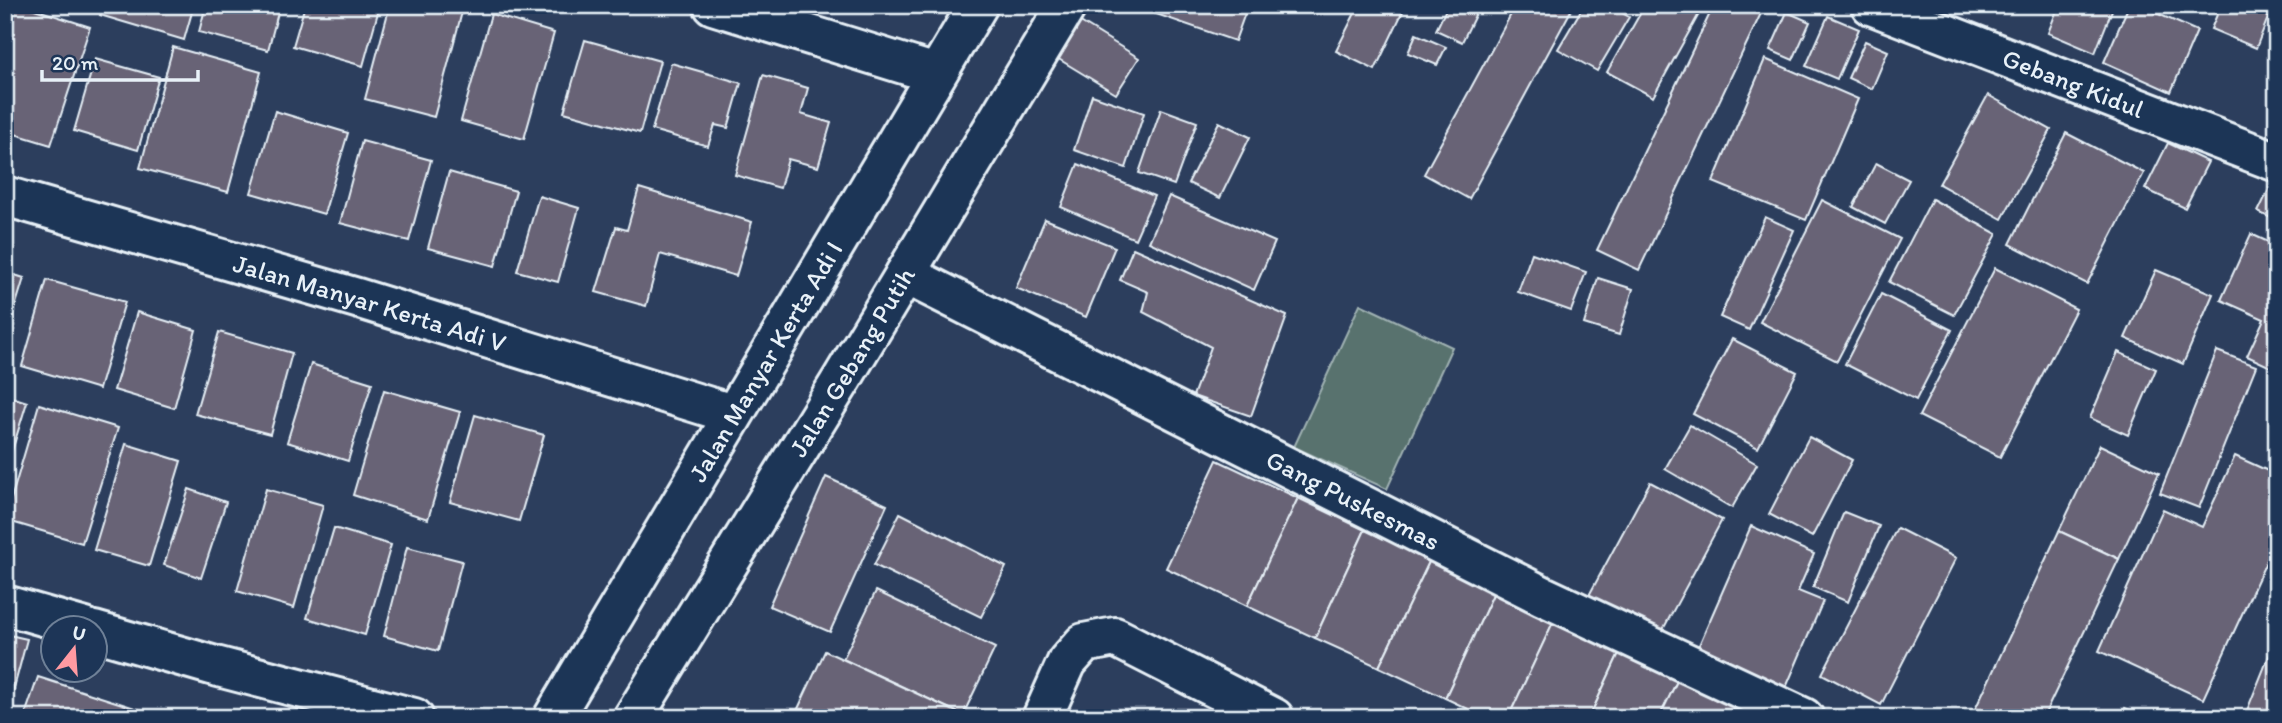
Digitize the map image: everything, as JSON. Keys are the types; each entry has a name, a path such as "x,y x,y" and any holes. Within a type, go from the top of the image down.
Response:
{"street":[{"path":"713,5 936,74"},
{"name":"Jalan Manyar Kerta Adi I","path":"552,718 978,5"},
{"name":"Jalan Gebang Putih","path":"633,718 1067,5"},
{"name":"Gebang Kidul","path":"1871,5 2277,162"},
{"name":"Jalan Manyar Kerta Adi V","path":"5,196 357,298 732,414"},
{"name":"Gang Puskesmas","path":"905,274 1531,590 1804,718"},
{"path":"5,605 38,614"},
{"path":"108,635 215,667 414,718"},
{"path":"1042,718 1067,662 1075,652 1084,643 1115,637 1274,718"}],"green space":[{"path":"1360,304 1452,347 1387,489 1294,447"}],"building":[{"path":"11,5 22,5 90,27 51,145 5,131 5,21"},
{"path":"103,5 194,5 184,40 100,15"},
{"path":"206,5 280,5 268,50 199,32"},
{"path":"305,5 380,5 363,66 293,46"},
{"path":"390,5 438,5 462,12 434,117 365,99"},
{"path":"1156,5 1248,5 1235,41 1153,13"},
{"path":"1359,5 1406,5 1375,70 1336,51"},
{"path":"1448,5 1480,5 1462,42 1436,30"},
{"path":"1516,5 1574,5 1469,199 1424,174"},
{"path":"1584,5 1609,5 1629,17 1597,71 1558,49"},
{"path":"1645,5 1704,5 1653,97 1607,72"},
{"path":"1714,5 1765,5 1639,270 1597,250"},
{"path":"2059,5 2114,5 2095,53 2048,33"},
{"path":"2129,5 2138,5 2197,31 2171,92 2104,62"},
{"path":"2171,5 2196,5 2192,14"},
{"path":"2221,5 2273,5 2256,48 2211,29"},
{"path":"1787,12 1810,22 1793,60 1770,50"},
{"path":"491,14 554,33 524,139 461,121"},
{"path":"1828,16 1859,29 1837,79 1806,66"},
{"path":"1074,18 1139,58 1116,94 1052,55"},
{"path":"1416,34 1446,47 1437,65 1408,53"},
{"path":"585,40 660,61 640,133 564,112"},
{"path":"1865,41 1888,51 1872,89 1848,78"},
{"path":"173,47 261,72 228,192 140,168"},
{"path":"95,59 159,77 138,150 74,131"},
{"path":"1765,59 1858,99 1806,220 1713,182"},
{"path":"671,63 741,83 728,128 715,125 708,146 652,130"},
{"path":"763,75 808,88 801,114 831,123 818,167 788,159 780,188 735,175"},
{"path":"1092,95 1144,113 1126,168 1074,150"},
{"path":"1988,95 2051,130 2002,219 1939,184"},
{"path":"1161,109 1197,122 1174,185 1139,173"},
{"path":"275,111 348,133 324,214 251,193"},
{"path":"1219,122 1250,137 1220,198 1188,183"},
{"path":"2066,133 2144,173 2087,284 2010,244"},
{"path":"362,141 431,160 409,241 340,223"},
{"path":"2168,143 2208,162 2185,208 2145,189"},
{"path":"1876,163 1909,180 1885,224 1853,207"},
{"path":"1078,164 1154,196 1135,239 1061,207"},
{"path":"449,172 516,191 495,266 428,248"},
{"path":"2275,177 2277,178 2277,221 2258,212"},
{"path":"639,188 752,222 736,276 660,254 646,306 596,292 616,227 627,230"},
{"path":"539,196 579,208 558,282 517,271"},
{"path":"1169,196 1275,242 1254,290 1149,242"},
{"path":"1932,199 1997,234 1954,315 1889,282"},
{"path":"1822,200 1900,239 1837,361 1760,322"},
{"path":"1765,217 1794,230 1749,330 1720,317"},
{"path":"1045,219 1115,247 1086,317 1016,288"},
{"path":"2251,234 2277,246 2277,370 2247,356 2264,319 2221,300"},
{"path":"1133,248 1287,316 1251,416 1193,396 1211,347 1143,312 1148,292 1120,280"},
{"path":"1532,253 1586,272 1571,311 1518,292"},
{"path":"1995,268 2076,309 2000,457 1919,416"},
{"path":"2156,270 2213,294 2183,364 2125,338"},
{"path":"5,272 24,278 5,340"},
{"path":"1598,278 1633,289 1619,335 1584,324"},
{"path":"47,280 125,302 99,389 22,366"},
{"path":"1881,294 1952,330 1916,400 1845,364"},
{"path":"137,312 196,330 174,408 114,390"},
{"path":"219,332 292,353 270,434 195,414"},
{"path":"1732,339 1797,372 1758,448 1693,414"},
{"path":"2217,351 2256,366 2199,508 2160,493"},
{"path":"2118,352 2156,369 2128,435 2090,418"},
{"path":"311,364 372,383 348,461 287,442"},
{"path":"384,390 460,412 428,519 353,495"},
{"path":"5,395 27,402 11,454 5,452"},
{"path":"39,404 118,428 82,543 5,520"},
{"path":"475,415 544,435 519,521 450,502"},
{"path":"1690,425 1757,464 1732,508 1665,469"},
{"path":"1809,437 1852,460 1812,537 1769,514"},
{"path":"126,444 181,461 149,566 94,550"},
{"path":"2100,445 2159,473 2119,559 2059,531"},
{"path":"5,452 11,454 5,471"},
{"path":"2235,456 2277,475 2277,538 2203,699 2099,651 2163,509 2202,527"},
{"path":"1217,460 1298,498 1247,606 1166,568"},
{"path":"826,477 887,505 830,632 769,606"},
{"path":"1650,482 1722,520 1659,637 1587,599"},
{"path":"189,489 226,502 201,578 164,565"},
{"path":"266,489 323,505 294,608 237,591"},
{"path":"1298,498 1365,530 1315,638 1247,606"},
{"path":"1844,512 1879,526 1848,602 1813,587"},
{"path":"900,513 1006,567 981,617 874,565"},
{"path":"1751,526 1814,554 1798,591 1823,601 1785,690 1696,652"},
{"path":"334,528 391,545 365,635 307,618"},
{"path":"1897,528 1956,558 1881,705 1822,674"},
{"path":"1365,530 1430,560 1379,667 1315,638"},
{"path":"2059,531 2119,559 2043,718 1971,718"},
{"path":"407,547 462,561 438,651 384,636"},
{"path":"1430,560 1495,590 1445,698 1379,667"},
{"path":"1495,590 1555,618 1508,718 1487,718 1445,698"},
{"path":"876,591 995,648 963,715 843,659"},
{"path":"1555,618 1621,649 1589,718 1508,718"},
{"path":"5,634 27,639 6,718 5,718"},
{"path":"2277,636 2277,718 2244,718"},
{"path":"1621,649 1679,677 1659,718 1589,718"},
{"path":"825,651 963,715 962,718 807,718 796,713"},
{"path":"38,677 38,684 60,684 166,718 24,718"},
{"path":"1679,677 1736,703 1729,718 1659,718"},
{"path":"1736,703 1767,718 1729,718"},
{"path":"2125,708 2147,718 2121,718"}]}
